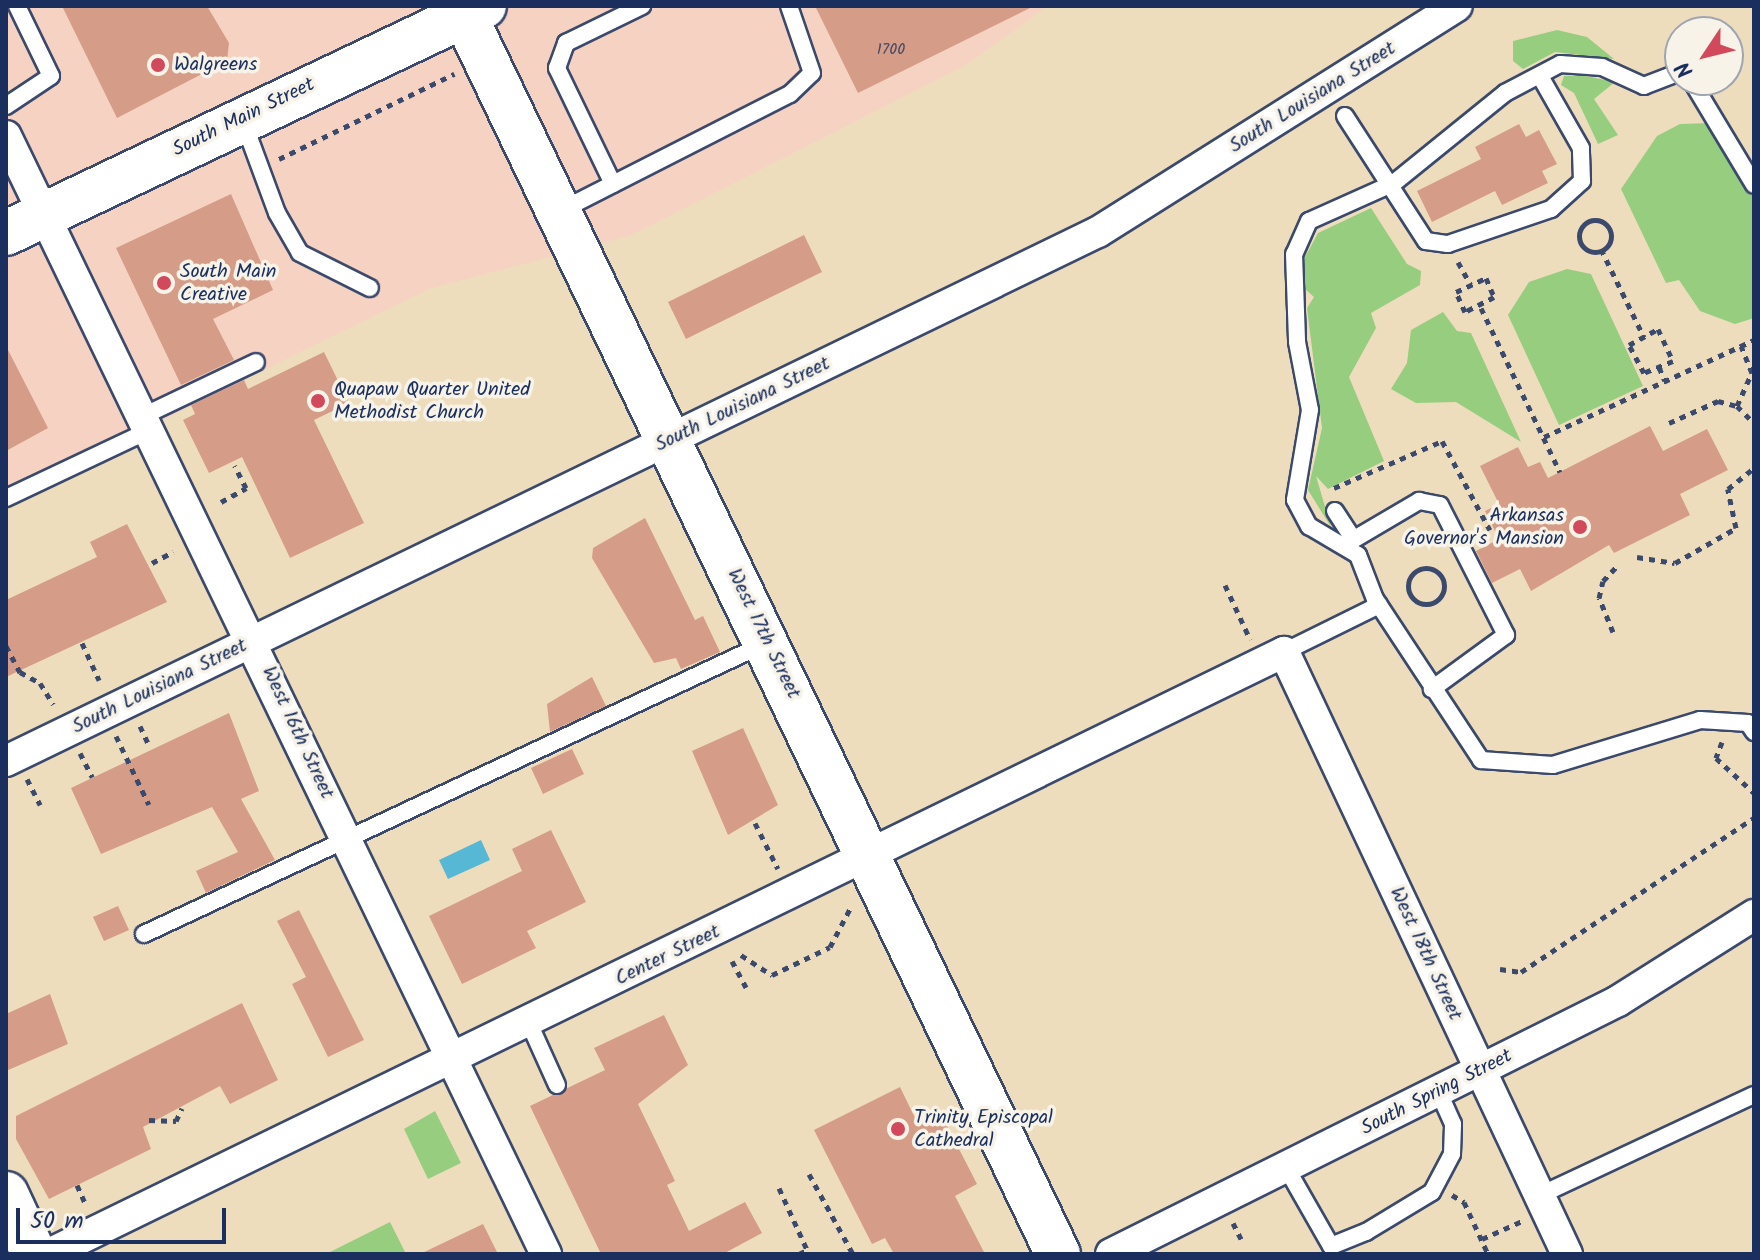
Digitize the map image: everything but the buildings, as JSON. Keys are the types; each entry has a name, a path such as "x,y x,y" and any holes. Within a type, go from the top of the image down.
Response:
{"main road":[{"name":"West 17th Street","path":"470,9 557,213 768,642 1058,1254"},
{"name":"South Main Street","path":"25,224 470,9"},
{"path":"6,1194 34,1254"}],"street":[{"name":"South Louisiana Street","path":"6,761 1098,232 1457,6"},
{"name":"West 16th Street","path":"6,136 25,224 146,423 347,838 450,1061 546,1254"},
{"name":"Center Street","path":"49,1254 869,858 1272,658"},
{"name":"West 18th Street","path":"1272,658 1483,1071 1567,1254"},
{"name":"South Spring Street","path":"1111,1254 1287,1169 1618,1001 1754,915"}],"lane":[{"path":"6,106 51,76 17,6"},
{"path":"613,184 557,68 566,43 642,6"},
{"path":"557,213 790,94 812,73 811,53 789,6"},
{"path":"1349,541 1309,526 1295,500 1310,410 1297,342 1294,254 1309,221 1394,183 1505,93 1560,64 1602,67 1644,86 1664,78"},
{"path":"1345,116 1394,183 1426,241 1448,244 1551,209 1582,181 1581,148 1540,76"},
{"path":"1701,96 1754,185"},
{"path":"243,119 277,213 300,253 370,288"},
{"path":"6,498 256,362"},
{"path":"1329,500 1379,605 1481,760 1553,765 1700,720 1748,723 1754,732"},
{"path":"1349,541 1419,501 1440,505 1506,635 1432,689"},
{"path":"1272,658 1379,605"},
{"path":"144,934 768,642"},
{"path":"529,1023 557,1085"},
{"path":"1287,1169 1331,1246 1424,1198 1452,1154 1453,1124 1439,1093"},
{"path":"1541,1203 1754,1095"}],"path":[{"path":"273,162 454,74"},
{"path":"1605,218 1614,235 1601,249 1582,248 1575,233 1605,218"},
{"path":"1601,249 1644,337"},
{"path":"1486,278 1494,297 1481,308 1465,312 1456,292 1486,278"},
{"path":"1481,308 1560,472"},
{"path":"1658,329 1673,361 1644,373 1629,345 1644,337 1658,329"},
{"path":"1544,437 1754,340"},
{"path":"1737,406 1752,373 1741,346"},
{"path":"1659,367 1665,381"},
{"path":"1669,423 1718,401 1737,406 1754,423"},
{"path":"1320,477 1329,500 1442,441 1490,530"},
{"path":"221,502 246,488 235,466"},
{"path":"1637,557 1675,563 1736,528 1728,489 1753,472"},
{"path":"152,563 173,552"},
{"path":"1613,632 1599,598 1603,581 1619,564"},
{"path":"1420,569 1432,569 1444,583 1429,604 1407,589 1420,569"},
{"path":"1225,585 1272,658"},
{"path":"82,643 99,680"},
{"path":"6,646 20,672 40,683 53,704"},
{"path":"105,713 149,805"},
{"path":"1729,722 1716,758 1754,793"},
{"path":"143,733 150,747"},
{"path":"1500,969 1521,972 1754,818"},
{"path":"755,823 775,864"},
{"path":"741,955 772,975 830,947 853,904"},
{"path":"732,961 746,987"},
{"path":"149,1120 176,1121 182,1108"},
{"path":"809,1174 853,1254"},
{"path":"779,1188 808,1252 799,1254"},
{"path":"1424,1198 1455,1195 1488,1254"},
{"path":"1482,1239 1541,1203"},
{"path":"1237,1230 1241,1239"}],"shaded area":[{"path":"6,6 1048,6 964,66 632,235 429,289 6,497"}],"green space":[{"path":"1557,30 1587,37 1614,59 1555,52 1523,69 1513,61 1513,41"},
{"path":"1581,75 1615,82 1594,99 1618,135 1598,144 1574,93 1561,85 1564,76"},
{"path":"1712,123 1754,196 1754,318 1735,324 1700,311 1679,280 1666,283 1621,189 1657,136 1680,124"},
{"path":"1371,208 1407,264 1421,271 1420,285 1371,313 1376,328 1349,377 1384,461 1328,489 1316,476 1331,527 1308,490 1322,428 1307,308 1314,297 1305,289 1304,259 1318,233"},
{"path":"1567,269 1591,274 1643,386 1559,425 1508,315 1529,282"},
{"path":"1443,312 1457,331 1471,333 1521,442 1456,402 1416,403 1391,389 1407,363 1411,330"},
{"path":"435,1111 461,1163 428,1179 404,1129"},
{"path":"390,1222 406,1254 328,1254 328,1253"}],"water":[{"path":"481,840 490,860 448,879 439,860"}],"place":[{"name":"Walgreens","path":"158,65"},
{"name":"South Main Creative","path":"164,283"},
{"name":"Quapaw Quarter United Methodist Church","path":"318,401"},
{"name":"Arkansas Governor's Mansion","path":"1580,527"},
{"name":"Trinity Episcopal Cathedral","path":"898,1129"}]}
